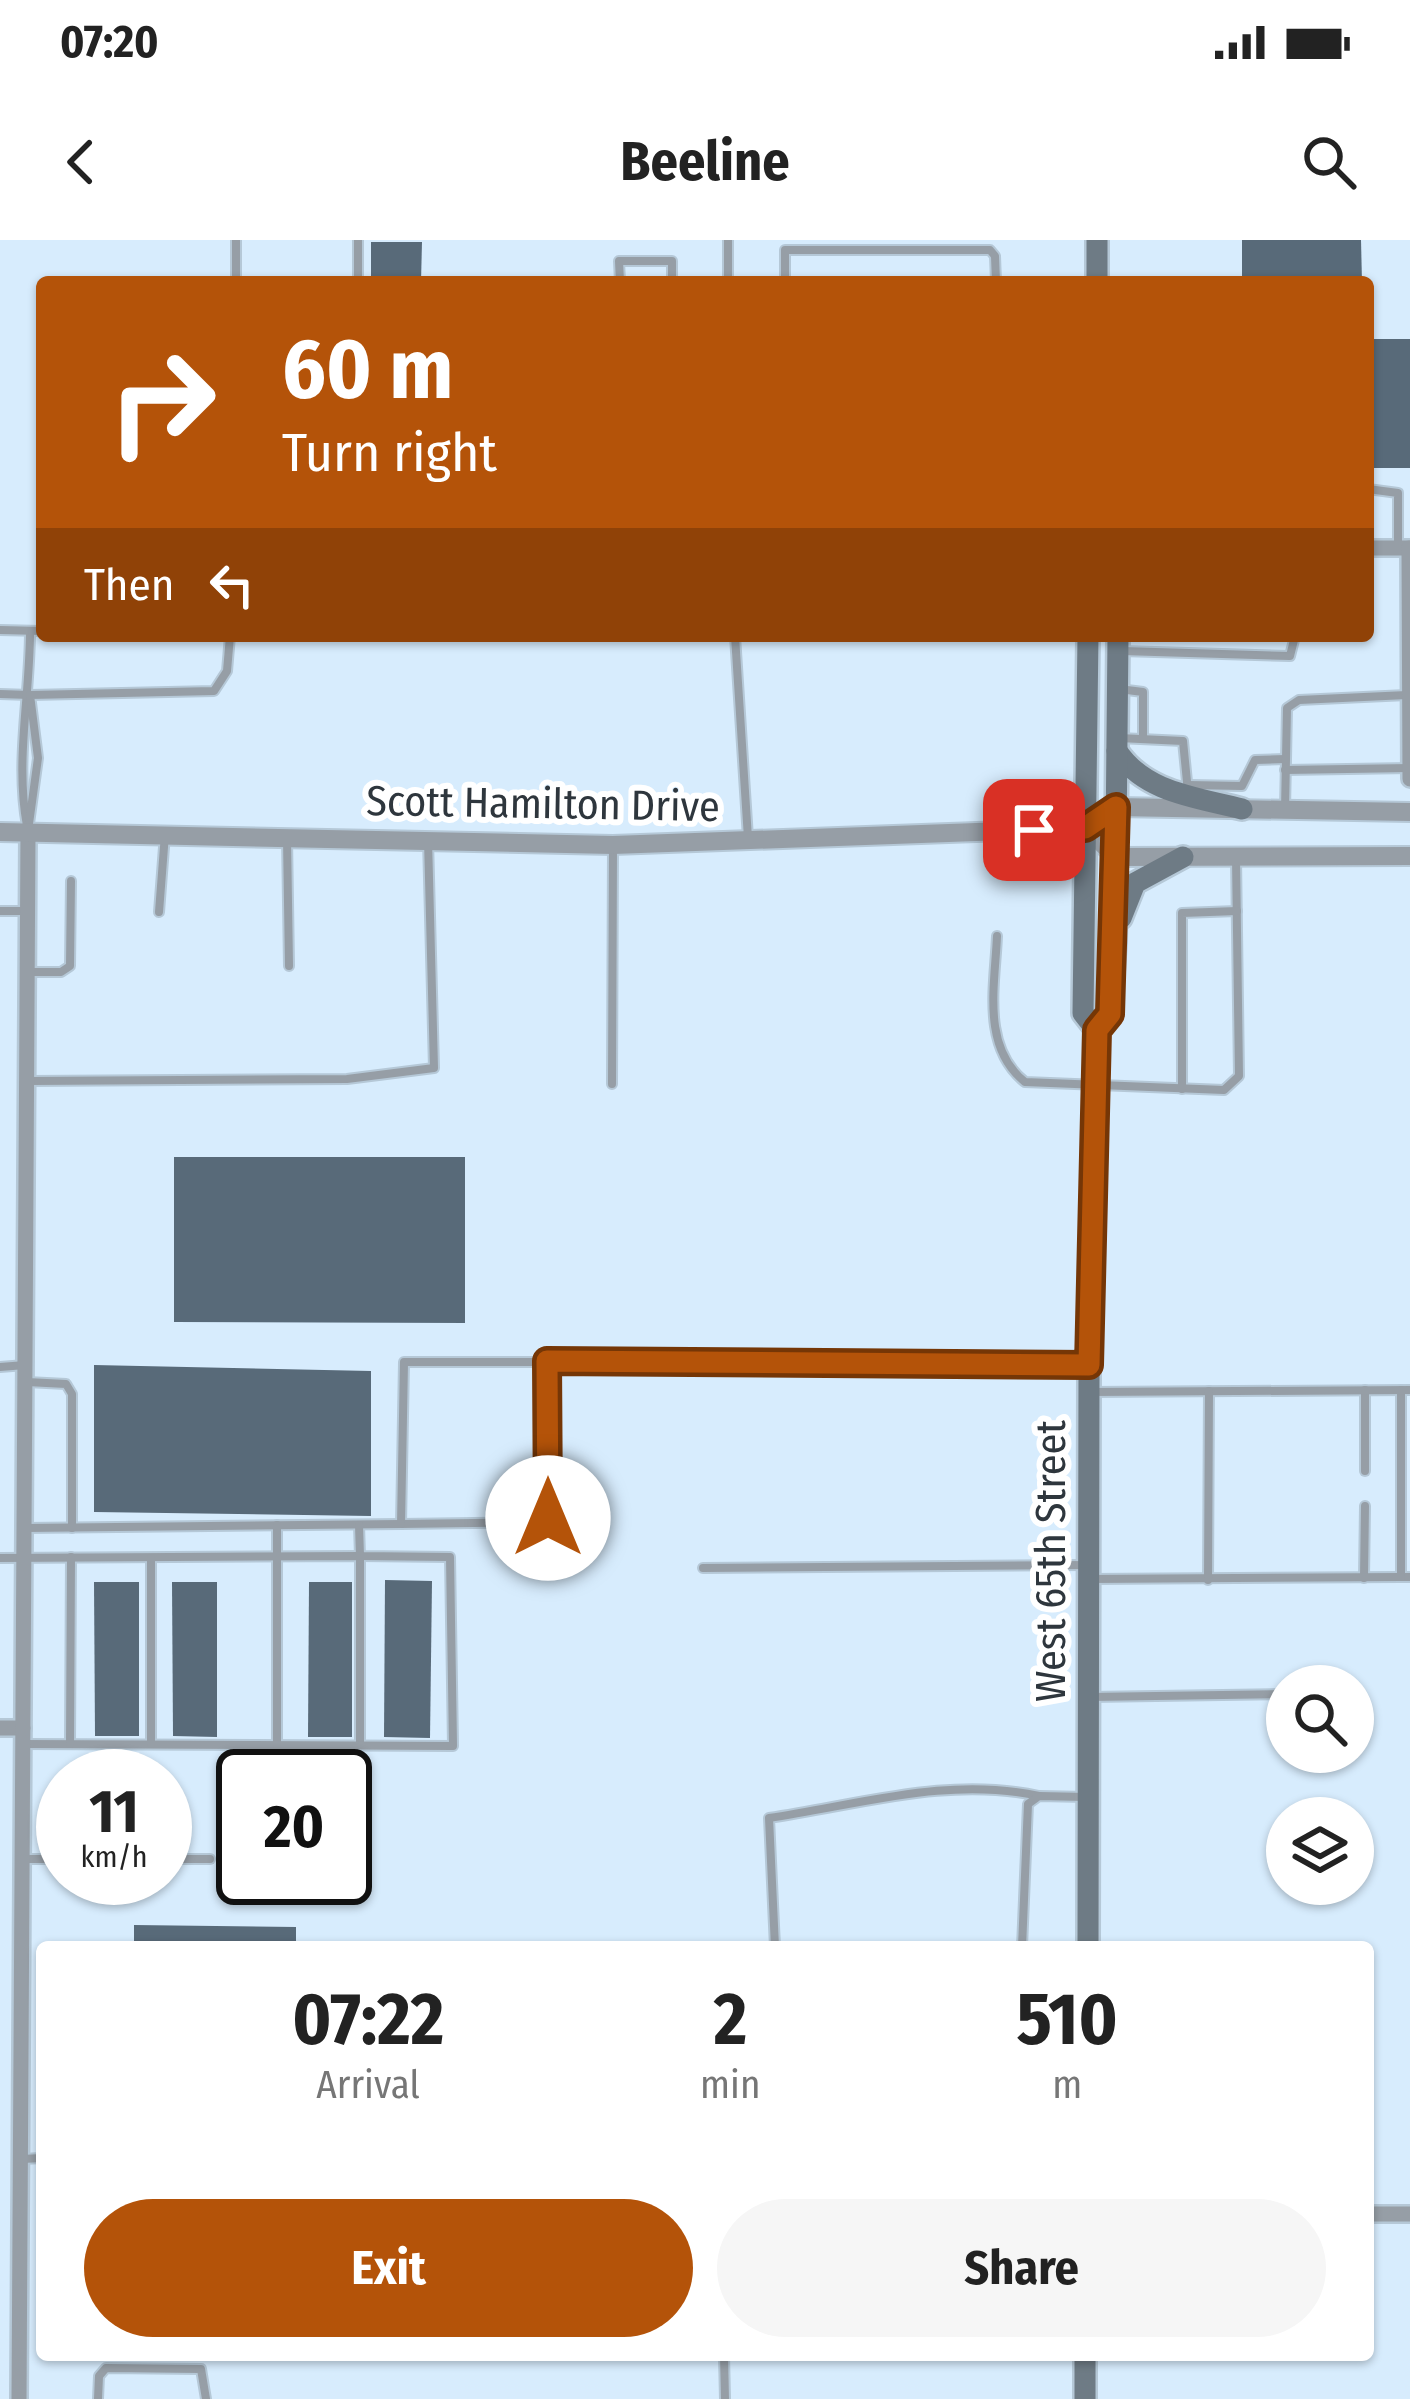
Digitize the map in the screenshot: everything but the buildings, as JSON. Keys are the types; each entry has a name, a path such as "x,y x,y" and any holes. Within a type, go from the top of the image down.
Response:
{"main road":[{"path":"1097,240 1097,276"},
{"name":"West 65th Street","path":"1088,642 1083,1013 1097,1030"},
{"name":"West 65th Street","path":"1088,1941 1089,1365 1095,1088 1097,1030 1110,1014 1115,942 1118,644"},
{"path":"1117,744 1131,772 1188,796 1242,809"},
{"path":"1115,942 1135,883 1183,857"},
{"path":"1085,2361 1085,2399"}],"street":[{"path":"1374,548 1406,548 1409,772"},
{"path":"1188,796 1116,807 1085,828 1116,856 1410,856"},
{"path":"1242,809 1410,812"},
{"name":"Scott Hamilton Drive","path":"0,832 613,845 1085,828"},
{"path":"19,2399 28,832"},
{"path":"599,1362 1089,1365"},
{"path":"0,1728 23,1736"},
{"path":"1374,2214 1410,2214"}],"lane":[{"path":"236,240 236,276"},
{"path":"358,240 358,276"},
{"path":"728,240 728,276"},
{"path":"785,276 784,245 990,250 996,276"},
{"path":"620,276 620,261 672,261 672,276"},
{"path":"1374,490 1398,493 1406,548"},
{"path":"0,631 36,631"},
{"path":"28,832 38,758 30,695 30,631"},
{"path":"0,694 214,691 227,671 229,642"},
{"path":"736,642 748,841"},
{"path":"1183,642 1183,652"},
{"path":"1118,644 1196,656 1290,656 1293,642"},
{"path":"1118,688 1143,692 1143,739"},
{"path":"28,832 20,751 30,695"},
{"path":"1285,810 1287,708 1299,700 1408,695"},
{"path":"1117,744 1143,739 1183,741 1188,796 1242,786 1255,760 1409,772"},
{"path":"159,911 165,833"},
{"path":"286,837 289,966"},
{"path":"29,1081 347,1079 434,1068 428,838"},
{"path":"612,1084 613,845"},
{"path":"997,936 993,1022 1008,1064 1025,1082 1224,1090 1239,1076 1236,857"},
{"path":"28,972 61,972 70,966 71,881"},
{"path":"0,910 28,910"},
{"path":"1182,1090 1182,913 1237,911"},
{"path":"25,1528 546,1522 547,1361"},
{"path":"401,1524 401,1365 599,1362"},
{"path":"0,1366 66,1384 72,1394 72,1528"},
{"path":"1365,1390 1365,1471"},
{"path":"703,1568 1089,1572 1208,1580 1405,1577 1406,1390 1089,1392"},
{"path":"1208,1580 1209,1391"},
{"path":"1364,1578 1365,1506"},
{"path":"277,1525 277,1745"},
{"path":"358,1525 360,1745"},
{"path":"70,1744 71,1557"},
{"path":"0,1558 450,1557 453,1745 70,1744 23,1736"},
{"path":"151,1558 151,1744"},
{"path":"1088,1697 1266,1694"},
{"path":"775,1941 770,1819 904,1792 1011,1790 1088,1798"},
{"path":"1022,1941 1024,1817 1039,1796"},
{"path":"22,1859 36,1859"},
{"path":"192,1859 210,1859"},
{"path":"20,2159 36,2158"},
{"path":"724,2361 725,2399"},
{"path":"98,2399 102,2372 130,2368 200,2369 206,2399"}],"route":[{"path":"548,1518 547,1361 1089,1365 1097,1030 1110,1014 1116,807 1085,828 1034,830"}]}
